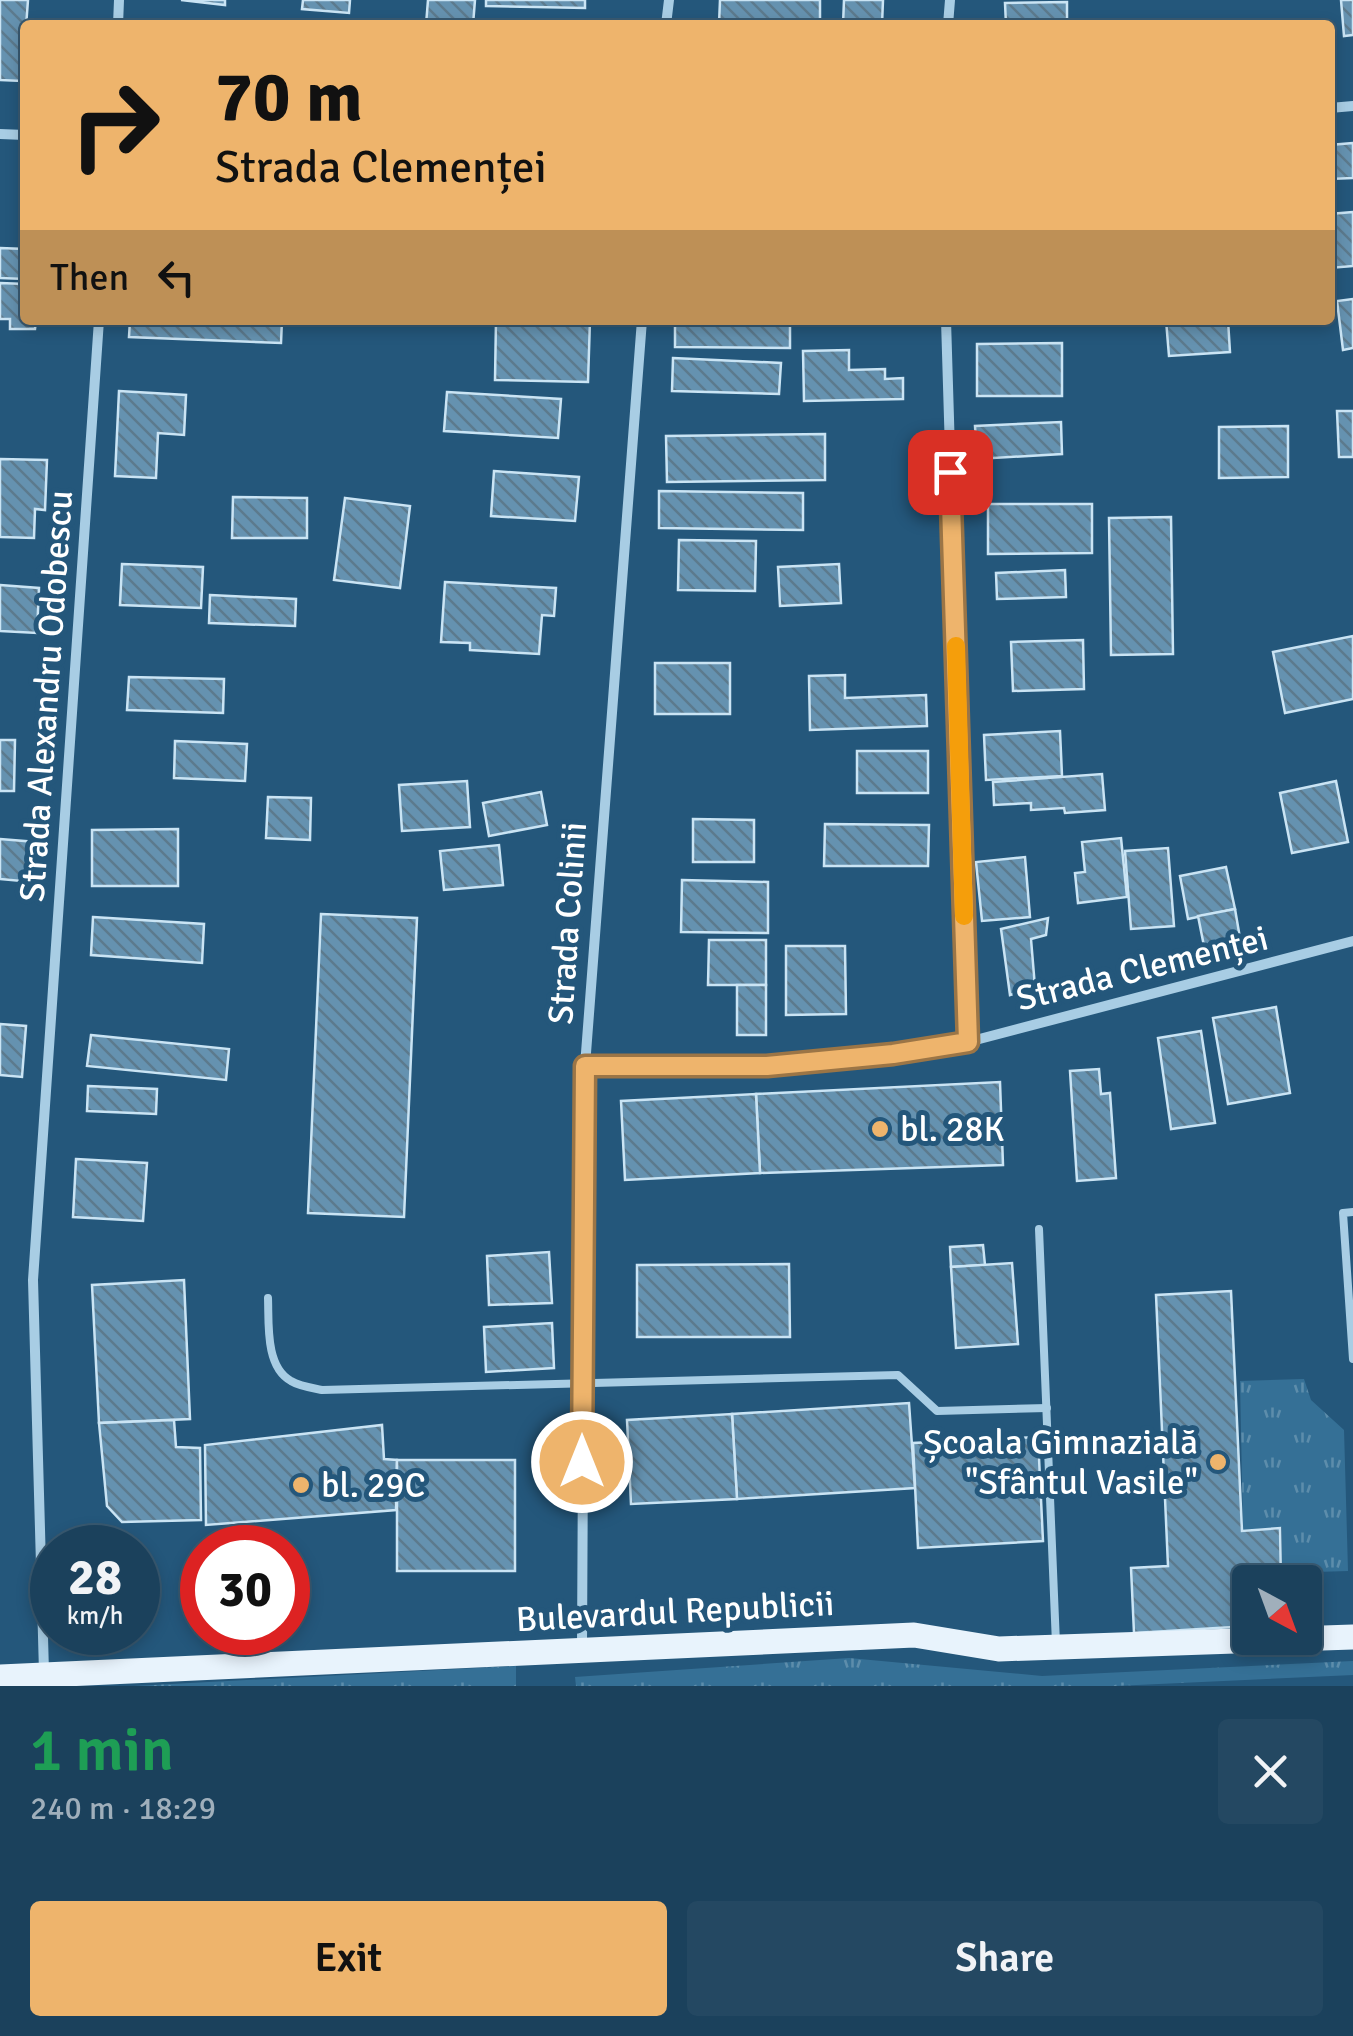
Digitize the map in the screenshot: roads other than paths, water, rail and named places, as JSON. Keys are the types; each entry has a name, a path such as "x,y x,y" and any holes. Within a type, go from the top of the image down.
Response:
{"main road":[{"name":"Bulevardul Republicii","path":"0,1677 914,1634 1000,1649 1353,1637"}],"street":[{"name":"Strada Alexandru Odobescu","path":"44,1674 33,1280 99,325"},
{"name":"Strada Colinii","path":"582,1651 585,1066 642,325"},
{"path":"946,325 968,1042"},
{"name":"Strada Clemenței","path":"585,1066 767,1066 893,1054 968,1042 1353,942"}],"lane":[{"path":"1352,1359 1343,1213 1353,1212"},
{"path":"1038,1229 1056,1648"},
{"path":"268,1298 269,1334 276,1365 289,1381 322,1390 898,1375 937,1411 1048,1408"}],"place":[{"name":"bl. 28K","path":"880,1129"},
{"name":"Școala Gimnazială \"Sfântul Vasile\"","path":"1218,1462"},
{"name":"bl. 29C","path":"301,1485"}]}
